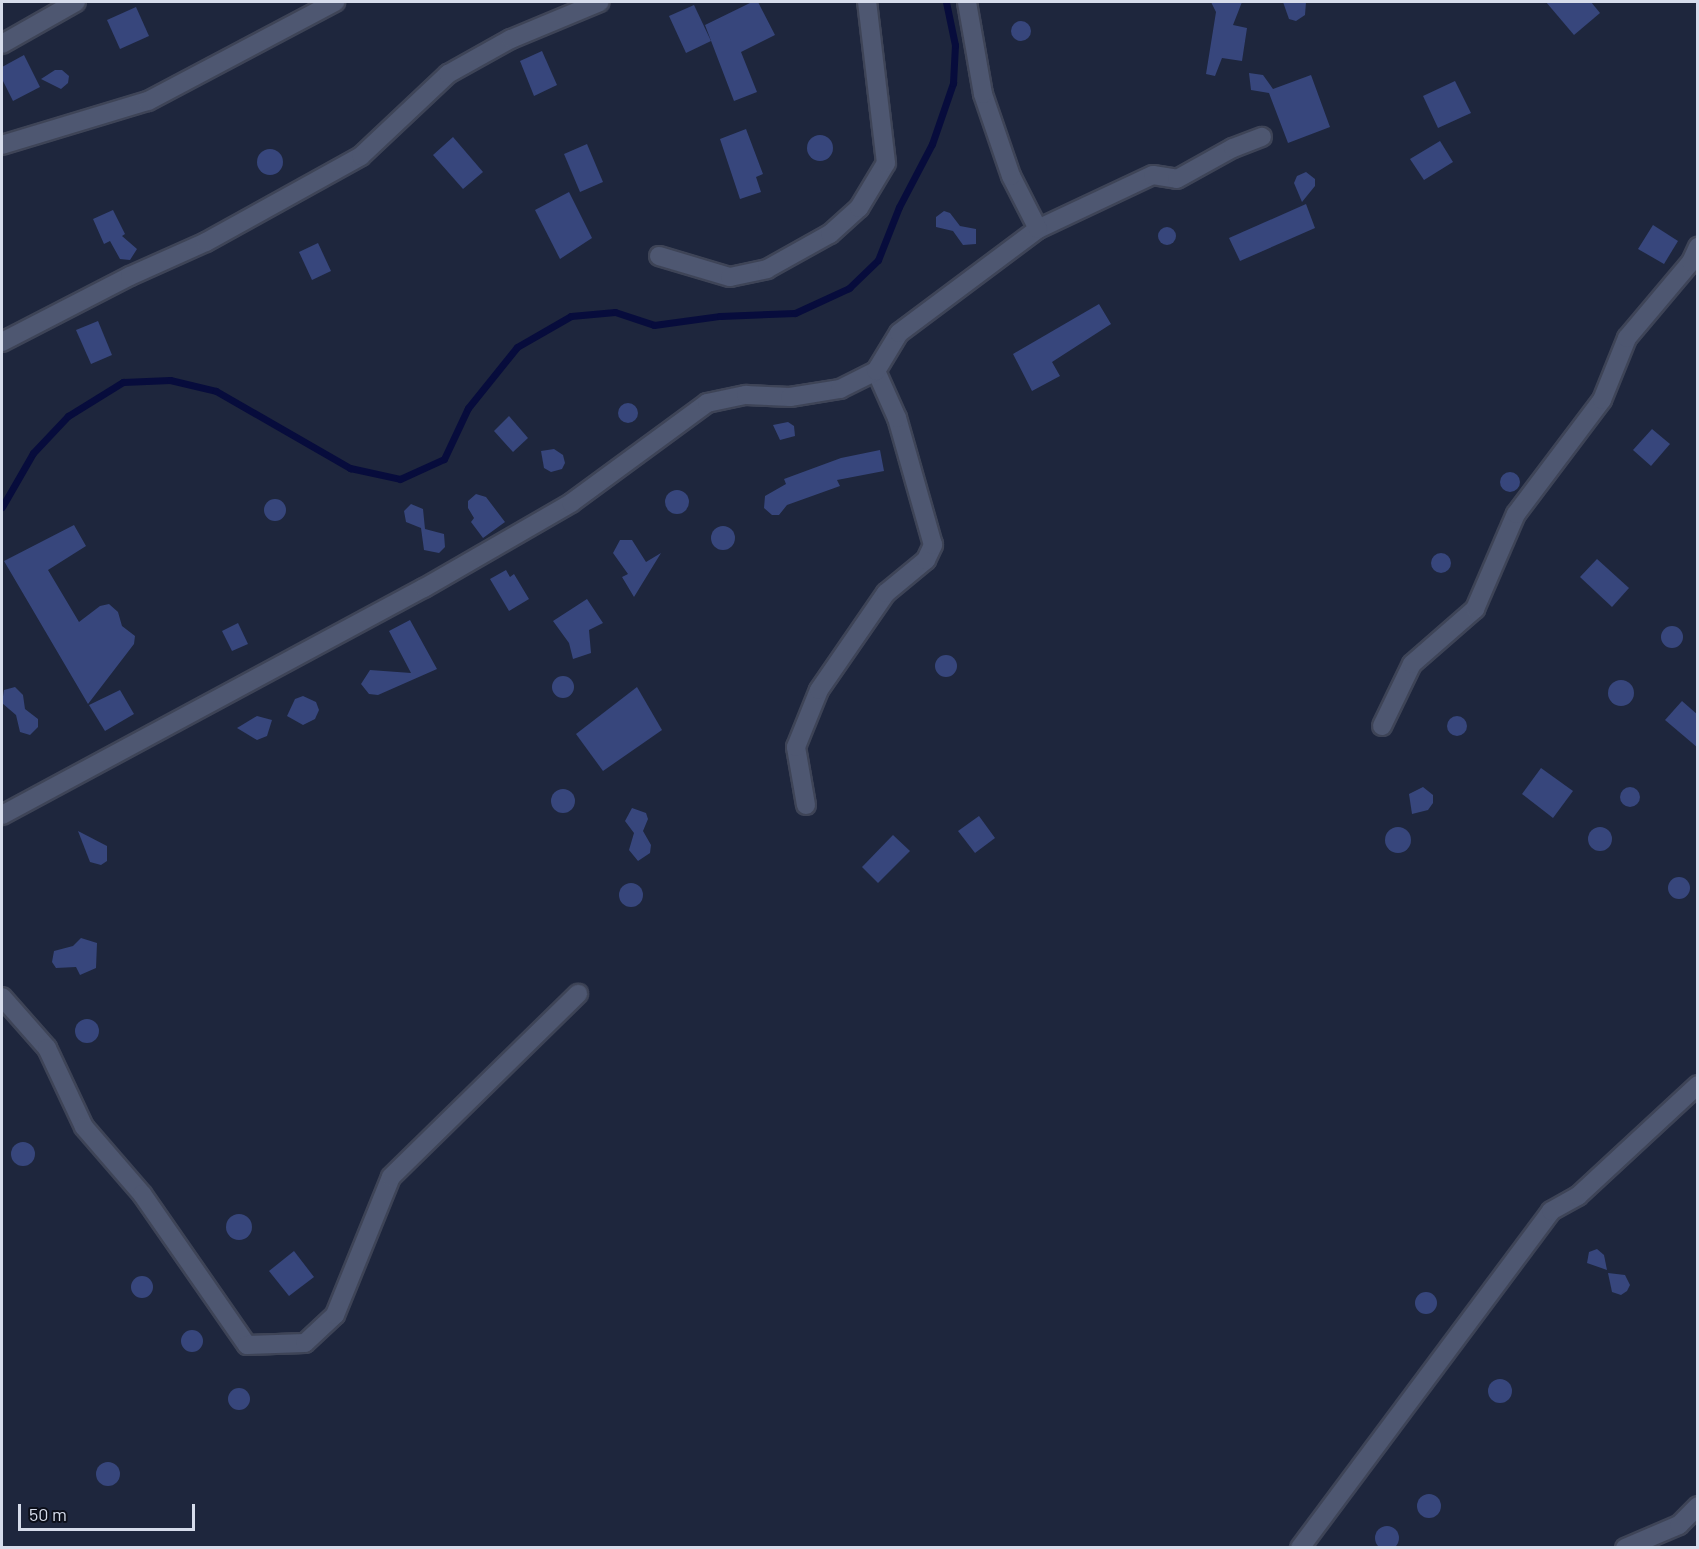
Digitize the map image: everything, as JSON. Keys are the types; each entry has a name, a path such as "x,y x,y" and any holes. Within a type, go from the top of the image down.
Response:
{"street":[{"path":"2,44 76,2"},
{"path":"2,145 148,101 335,2"},
{"path":"2,342 130,276 206,242 361,156 448,74 511,39 600,2"},
{"path":"659,256 730,278 767,269 830,234 859,208 886,163 867,2"},
{"path":"967,2 986,104 1011,176 1038,229"},
{"path":"2,815 414,593 571,503 707,403 746,395 790,397 840,388 876,371 899,333 1038,229 1153,175 1177,179 1233,148 1262,137"},
{"path":"1382,726 1412,664 1475,609 1516,514 1602,400 1627,338 1691,262 1698,247"},
{"path":"806,805 796,747 819,690 886,593 926,560 933,545 897,418 876,371"},
{"path":"2,997 17,1010 47,1048 84,1127 142,1194 247,1345 305,1343 335,1315 391,1177 578,994"},
{"path":"1300,1548 1551,1211 1578,1196 1698,1085"},
{"path":"1625,1548 1679,1525 1698,1506"}],"building":[{"path":"752,2 758,2 775,35 741,52 757,92 734,101 705,25"},
{"path":"1211,2 1242,2 1233,25 1247,28 1242,61 1222,58 1215,76 1206,74 1216,12"},
{"path":"1283,2 1306,2 1305,15 1296,21 1289,19"},
{"path":"1546,2 1591,2 1600,13 1574,35"},
{"path":"694,5 711,41 686,53 669,16"},
{"path":"136,7 149,36 120,49 107,20"},
{"path":"1021,21 1028,24 1031,31 1028,38 1021,41 1014,38 1011,31 1014,24"},
{"path":"542,51 557,85 534,96 520,61"},
{"path":"24,55 40,87 13,101 2,79 2,67"},
{"path":"55,70 62,70 69,76 68,83 61,89 41,79"},
{"path":"1249,73 1263,75 1273,89 1311,75 1330,127 1288,143 1269,93 1251,90"},
{"path":"1455,81 1471,113 1438,128 1423,96"},
{"path":"746,129 763,174 756,177 761,192 740,199 720,139"},
{"path":"820,135 829,139 833,148 829,157 820,161 811,157 807,148 811,139"},
{"path":"453,137 483,172 463,189 433,155"},
{"path":"1440,141 1453,162 1424,180 1410,159"},
{"path":"587,144 603,182 580,192 564,154"},
{"path":"270,149 279,153 283,162 279,171 270,175 261,171 257,162 261,153"},
{"path":"1306,172 1315,179 1315,186 1302,202 1294,183 1297,176"},
{"path":"569,192 592,238 560,259 535,210"},
{"path":"1306,204 1315,228 1240,261 1229,238"},
{"path":"113,210 125,234 122,236 137,249 130,260 120,259 110,241 104,244 93,219"},
{"path":"944,211 950,213 960,226 976,229 976,244 963,245 953,231 936,227 936,217"},
{"path":"1653,225 1678,241 1664,264 1638,249"},
{"path":"1163,227 1171,227 1176,232 1174,243 1163,245 1158,240 1158,232"},
{"path":"318,243 331,271 312,280 299,252"},
{"path":"1099,304 1111,324 1052,362 1060,376 1032,391 1013,354"},
{"path":"98,321 112,355 91,364 76,330"},
{"path":"628,403 635,406 638,413 635,420 628,423 621,420 618,413 621,406"},
{"path":"509,416 528,438 513,452 494,431"},
{"path":"788,422 794,426 795,436 780,440 773,425"},
{"path":"1652,429 1670,444 1651,466 1633,450"},
{"path":"554,449 563,455 565,463 562,469 551,472 544,468 541,451"},
{"path":"880,450 884,471 837,480 840,486 787,505 779,515 772,515 764,508 765,496 786,484 784,479 841,458"},
{"path":"1510,472 1517,475 1520,482 1517,489 1510,492 1503,489 1500,482 1503,475"},
{"path":"677,490 686,493 689,502 686,511 677,514 668,511 665,502 668,493"},
{"path":"476,494 486,497 505,522 483,538 471,522 474,518 468,508 468,501"},
{"path":"275,499 283,502 286,510 283,518 275,521 267,518 264,510 267,502"},
{"path":"411,504 423,509 425,529 444,534 445,547 439,553 424,550 421,528 406,522 404,511"},
{"path":"74,525 86,546 48,570 79,622 100,606 109,604 118,612 122,626 135,636 134,644 88,704 4,561"},
{"path":"723,526 731,530 735,538 731,546 723,550 715,546 711,538 715,530"},
{"path":"620,540 632,540 646,562 661,553 634,597 622,577 628,574 613,553"},
{"path":"1441,553 1448,556 1451,563 1448,570 1441,573 1434,570 1431,563 1434,556"},
{"path":"1597,559 1629,588 1612,607 1580,577"},
{"path":"506,570 510,577 514,574 529,599 509,611 490,579"},
{"path":"587,599 603,623 589,630 591,653 573,659 569,643 553,621"},
{"path":"410,620 437,669 378,695 369,694 361,684 370,670 411,673 389,631"},
{"path":"238,623 248,644 232,651 222,631"},
{"path":"1668,626 1676,626 1683,633 1683,641 1676,648 1668,648 1661,641 1661,633"},
{"path":"946,655 954,658 957,666 954,674 946,677 938,674 935,666 938,658"},
{"path":"563,676 571,679 574,687 571,695 563,698 555,695 552,687 555,679"},
{"path":"1621,680 1630,684 1634,693 1630,702 1621,706 1612,702 1608,693 1612,684"},
{"path":"15,687 23,695 25,709 38,719 38,727 30,735 20,732 16,715 2,703 4,690"},
{"path":"637,687 662,730 603,771 576,734"},
{"path":"120,690 134,714 105,731 89,705"},
{"path":"303,696 316,702 319,710 315,719 303,725 287,716 295,699"},
{"path":"1682,701 1698,715 1698,748 1665,720"},
{"path":"257,716 272,720 267,736 257,740 237,728"},
{"path":"1457,716 1464,719 1467,726 1464,733 1457,736 1450,733 1447,726 1450,719"},
{"path":"1541,768 1573,791 1553,818 1522,794"},
{"path":"1423,787 1433,795 1433,803 1428,810 1412,814 1409,794"},
{"path":"1630,787 1637,790 1640,797 1637,804 1630,807 1623,804 1620,797 1623,790"},
{"path":"563,789 568,790 574,796 574,806 568,812 563,813 558,812 552,806 551,801 552,796 558,790"},
{"path":"632,808 646,813 648,819 643,831 651,845 650,853 638,861 629,850 634,833 625,821"},
{"path":"979,816 995,838 975,853 958,831"},
{"path":"1398,827 1407,831 1411,840 1407,849 1398,853 1389,849 1385,840 1389,831"},
{"path":"1600,827 1605,828 1611,834 1611,844 1605,850 1600,851 1595,850 1589,844 1588,839 1589,834 1595,828"},
{"path":"78,831 107,846 107,861 101,865 90,862"},
{"path":"893,835 910,851 878,883 862,867"},
{"path":"1679,877 1687,880 1690,888 1687,896 1679,899 1671,896 1668,888 1671,880"},
{"path":"631,883 639,887 643,895 639,903 631,907 623,903 619,895 623,887"},
{"path":"81,938 97,943 96,968 80,975 76,967 56,968 52,962 54,951 73,946"},
{"path":"87,1019 92,1020 98,1026 98,1036 92,1042 87,1043 82,1042 76,1036 75,1031 76,1026 82,1020"},
{"path":"23,1142 32,1145 35,1154 32,1163 23,1166 14,1163 11,1154 14,1145"},
{"path":"239,1214 248,1218 252,1227 248,1236 239,1240 230,1236 226,1227 230,1218"},
{"path":"1597,1249 1604,1255 1607,1270 1587,1263 1589,1252"},
{"path":"294,1251 314,1277 289,1296 269,1271"},
{"path":"1608,1273 1625,1275 1630,1285 1627,1291 1621,1295 1612,1292"},
{"path":"142,1276 150,1279 153,1287 150,1295 142,1298 134,1295 131,1287 134,1279"},
{"path":"1426,1292 1434,1295 1437,1303 1434,1311 1426,1314 1418,1311 1415,1303 1418,1295"},
{"path":"192,1330 200,1333 203,1341 200,1349 192,1352 184,1349 181,1341 184,1333"},
{"path":"1500,1379 1505,1380 1511,1386 1511,1396 1505,1402 1500,1403 1495,1402 1489,1396 1488,1391 1489,1386 1495,1380"},
{"path":"239,1388 247,1391 250,1399 247,1407 239,1410 231,1407 228,1399 231,1391"},
{"path":"108,1462 117,1465 120,1474 117,1483 108,1486 99,1483 96,1474 99,1465"},
{"path":"1429,1494 1434,1495 1440,1501 1440,1511 1434,1517 1429,1518 1424,1517 1418,1511 1417,1506 1418,1501 1424,1495"},
{"path":"1387,1526 1395,1530 1399,1538 1395,1546 1387,1550 1379,1546 1375,1538 1379,1530"}],"waterway":[{"path":"2,507 33,453 68,416 123,382 170,380 216,391 350,468 400,479 444,459 468,408 517,347 571,316 615,312 654,325 720,316 795,313 849,288 878,260 899,207 932,144 953,83 955,45 946,2"}]}
